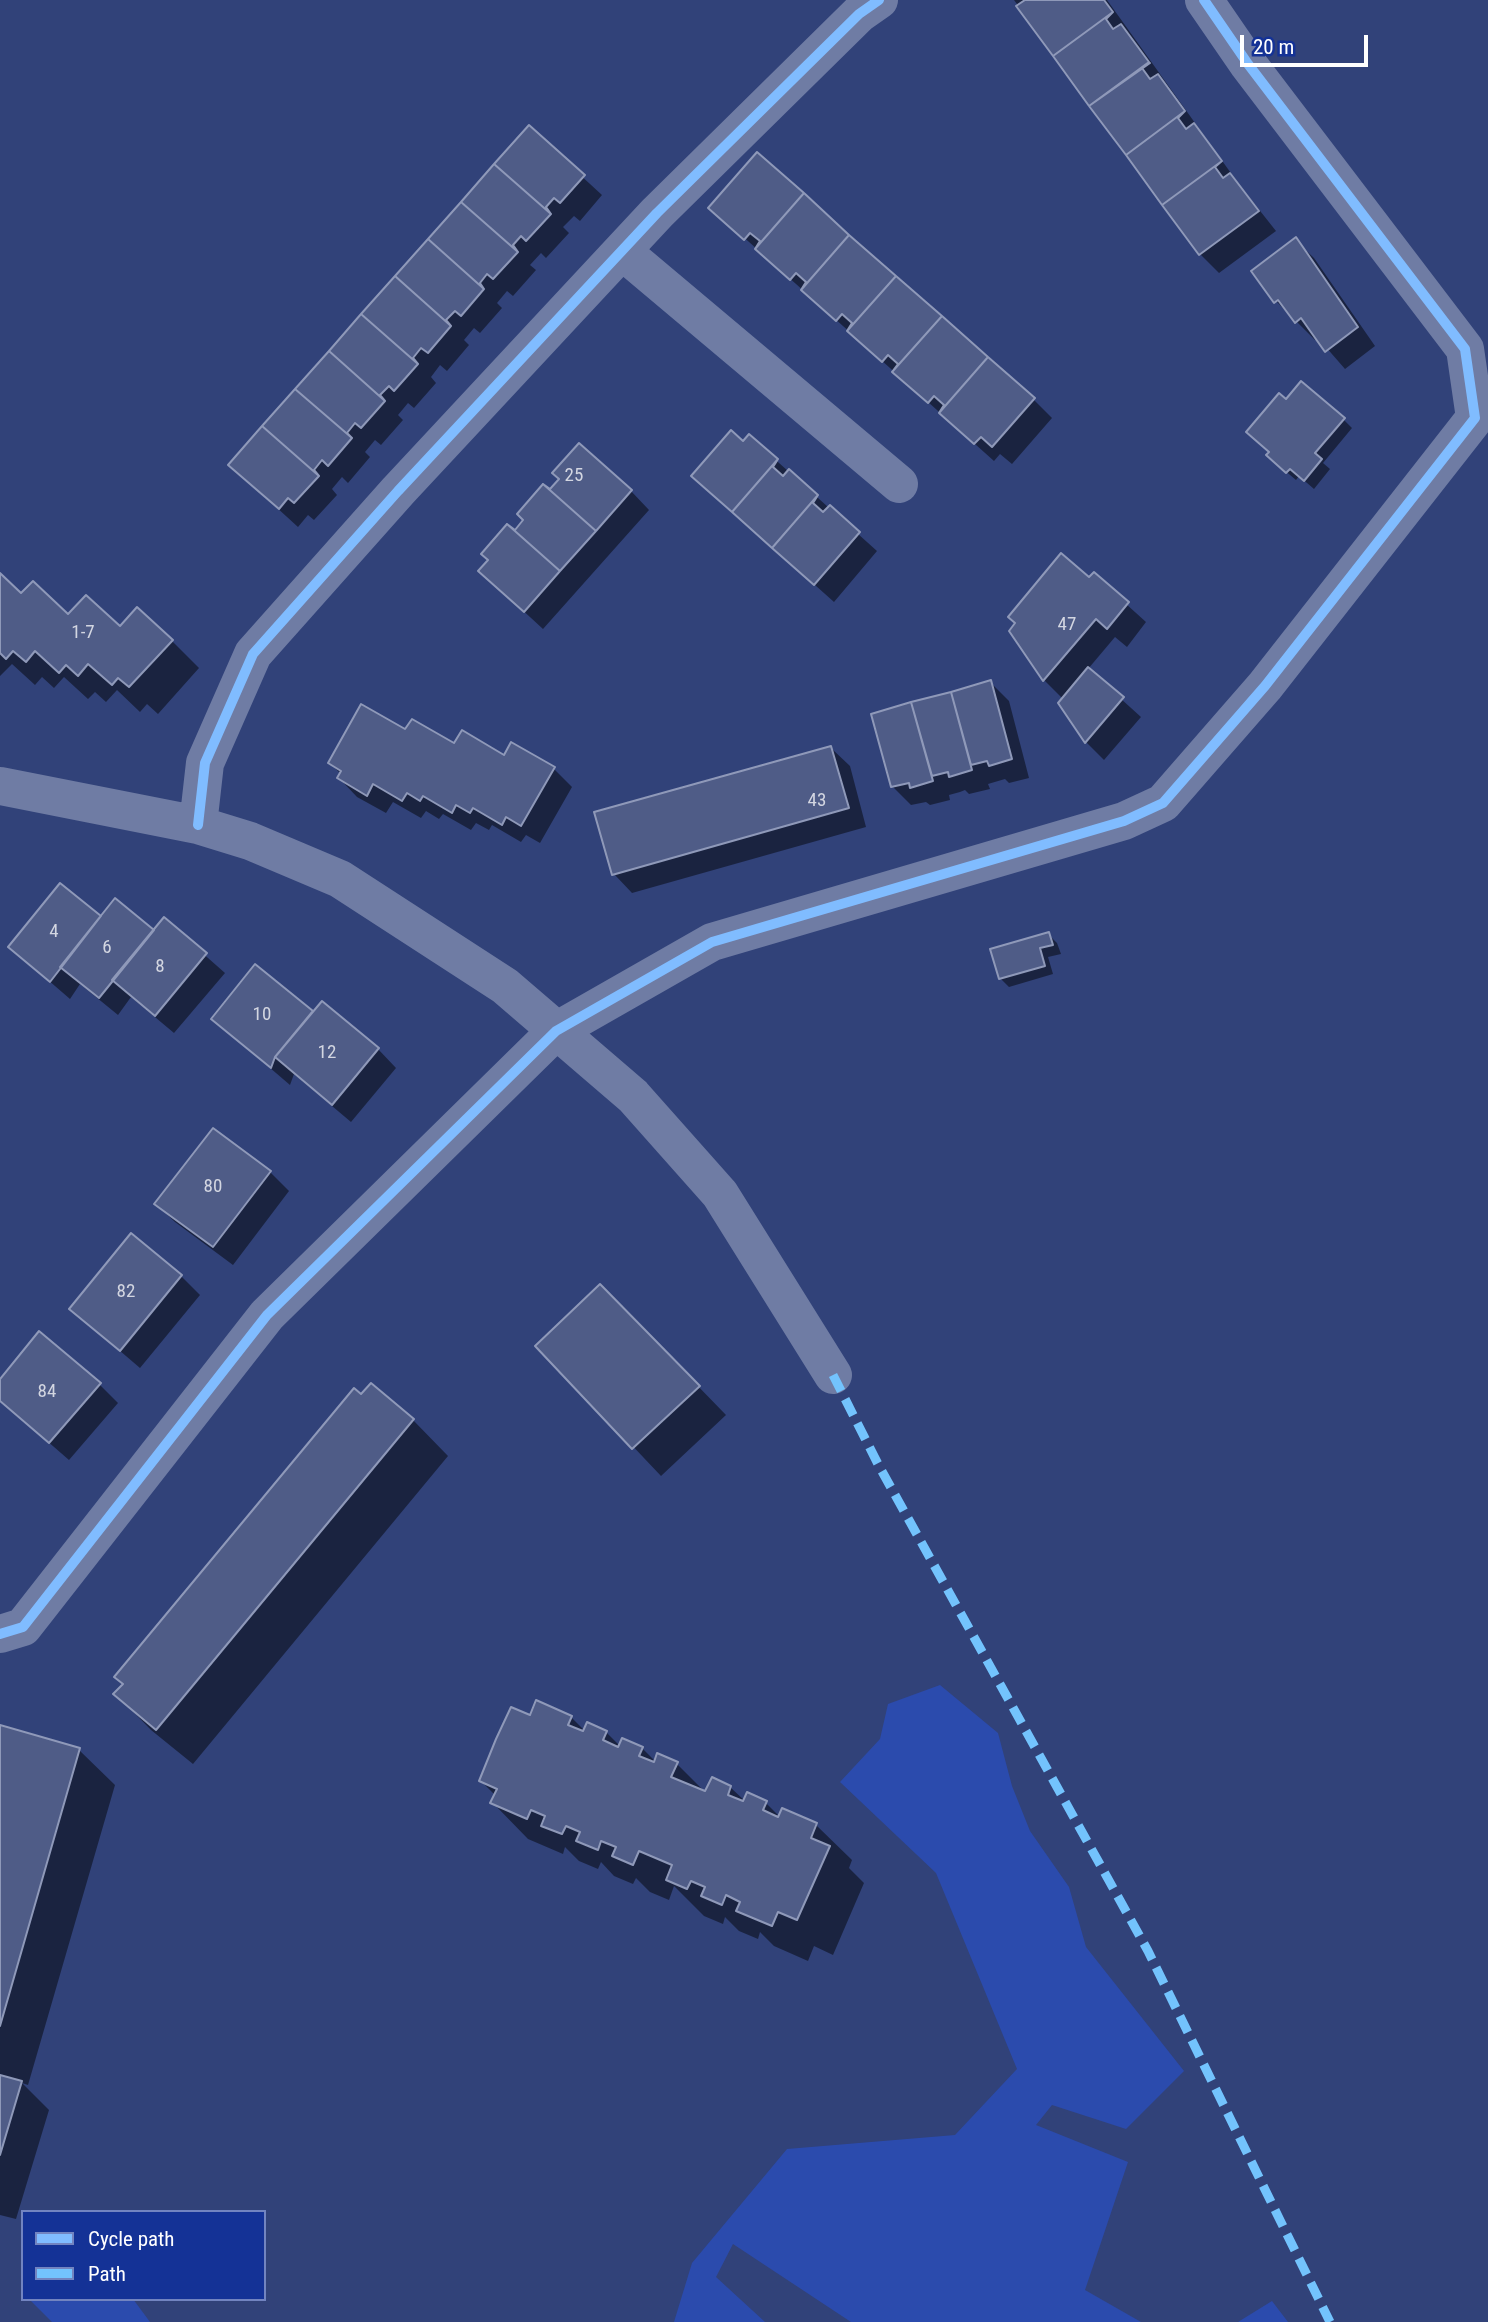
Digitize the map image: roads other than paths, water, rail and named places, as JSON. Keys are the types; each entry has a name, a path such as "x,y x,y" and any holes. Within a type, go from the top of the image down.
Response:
{"street":[{"path":"198,825 205,763 253,654 398,491 622,251 859,14 879,0"},
{"path":"0,1634 23,1627 267,1315 555,1031 712,942 1124,821 1163,803 1265,686 1475,418 1465,349 1248,64 1204,0"},
{"path":"622,251 899,484"},
{"path":"0,786 198,825 250,841 340,879 505,986 634,1096 720,1194 833,1375"}]}
